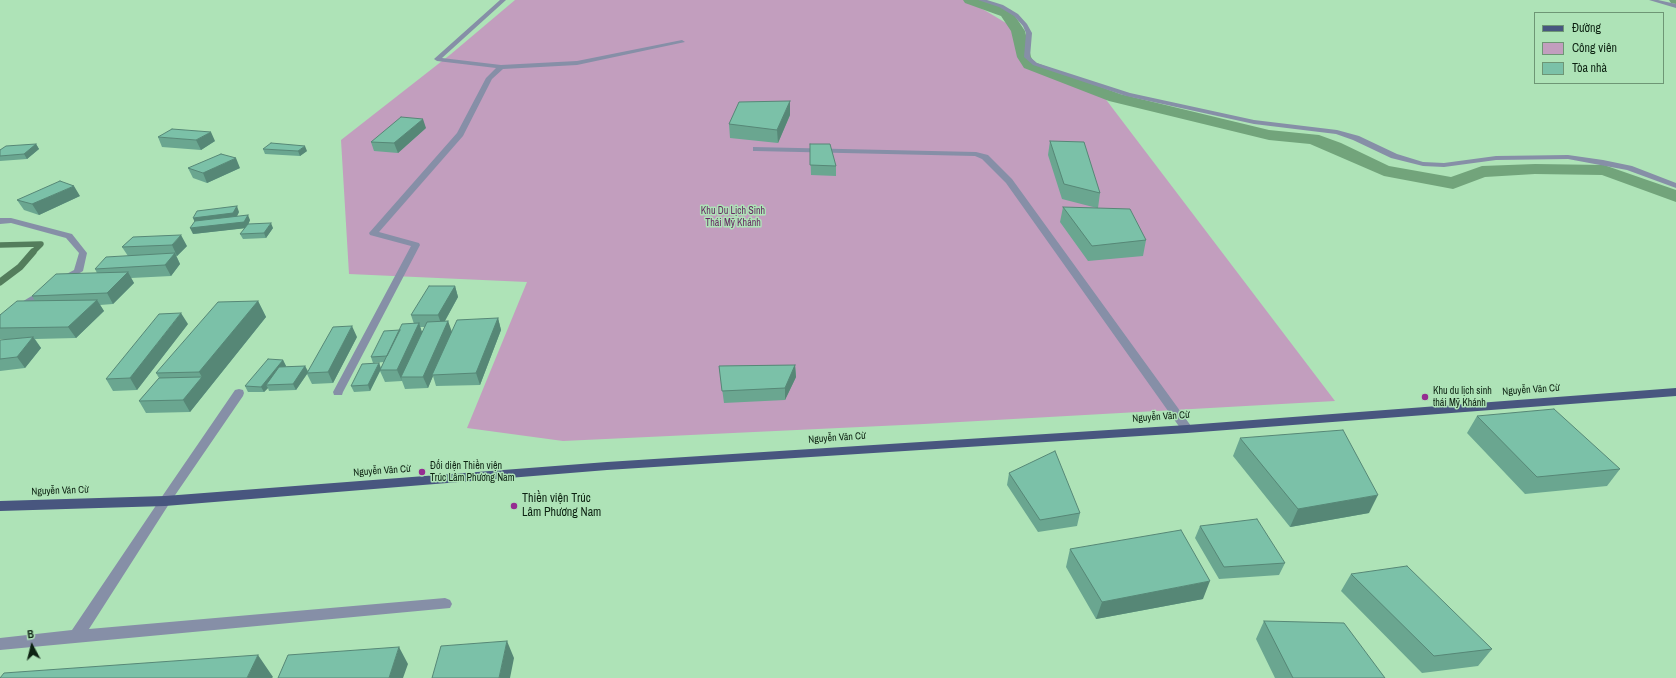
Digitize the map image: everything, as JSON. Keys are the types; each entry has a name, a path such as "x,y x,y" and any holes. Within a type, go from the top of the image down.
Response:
{"main road":[{"name":"Nguyễn Văn Cừ","path":"0,506 165,501 607,466 1187,429 1676,392"}],"street":[{"path":"503,0 437,59 501,67 577,63 682,42"},
{"path":"981,0 1001,6 1016,15 1025,25 1029,33 1027,57 1035,64 1128,95 1254,122 1337,132 1407,160 1422,164 1444,165 1496,158 1568,157 1603,162 1629,168 1676,186"},
{"path":"1652,0 1676,6"},
{"path":"338,392 416,245 374,233 460,134 489,78 501,67"},
{"path":"756,149 976,154 985,157 1009,181 1187,429"},
{"path":"0,221 11,220 69,236 83,253 78,271 0,319"},
{"path":"76,636 165,501 240,393"},
{"path":"0,644 445,604"}],"green space":[{"name":"Khu Du Lịch Sinh Thái Mỹ Khánh","path":"515,0 964,0 1011,26 1022,64 1101,93 1335,401 924,424 563,441 467,428 527,282 349,274 341,140 451,54"}],"building":[{"path":"790,101 777,130 729,124 739,102"},
{"path":"401,117 423,119 394,143 371,142"},
{"path":"172,129 211,132 196,140 158,137"},
{"path":"1050,141 1084,142 1100,193 1064,184"},
{"path":"271,143 305,146 298,151 263,149"},
{"path":"36,144 24,154 0,156 0,150 6,146"},
{"path":"810,144 830,144 836,166 810,165"},
{"path":"221,154 236,158 203,173 188,168"},
{"path":"60,181 74,186 32,204 17,200"},
{"path":"237,206 233,213 193,218 197,211"},
{"path":"1063,207 1130,209 1146,240 1092,246"},
{"path":"248,215 244,222 190,228 195,221"},
{"path":"271,223 264,233 240,234 248,224"},
{"path":"181,235 172,245 122,247 133,237"},
{"path":"175,253 165,265 95,269 106,257"},
{"path":"128,272 107,293 32,296 56,274"},
{"path":"429,286 455,286 438,315 411,315"},
{"path":"97,300 68,327 0,328 0,315 17,301"},
{"path":"258,301 199,372 156,373 218,302"},
{"path":"181,313 130,378 106,379 159,314"},
{"path":"498,318 476,373 432,375 457,320"},
{"path":"448,321 423,377 401,377 427,322"},
{"path":"419,323 397,370 380,370 402,324"},
{"path":"352,326 328,372 307,373 333,327"},
{"path":"400,330 387,356 371,357 384,331"},
{"path":"33,337 17,357 0,359 0,340"},
{"path":"268,359 283,360 261,387 245,386"},
{"path":"379,363 368,385 351,386 362,364"},
{"path":"795,365 785,388 722,391 719,366"},
{"path":"305,366 293,384 266,385 279,367"},
{"path":"202,377 183,400 139,401 159,378"},
{"path":"1554,409 1620,469 1537,477 1477,416"},
{"path":"1343,430 1378,495 1298,509 1240,438"},
{"path":"1055,451 1080,513 1040,520 1009,473"},
{"path":"1257,519 1285,563 1224,567 1200,526"},
{"path":"1181,530 1210,581 1102,602 1070,549"},
{"path":"1407,566 1492,649 1434,656 1351,574"},
{"path":"1264,621 1344,623 1385,678 1293,678"},
{"path":"507,641 499,678 432,678 441,646"},
{"path":"399,647 389,678 278,678 288,655"},
{"path":"258,655 247,678 0,678 4,673"}],"waterway":[{"path":"969,0 1006,13 1018,31 1024,57 1029,65 1115,98 1269,135 1313,139 1335,147 1384,171 1453,183 1482,172 1535,169 1604,170 1676,196"},
{"path":"0,245 41,244 33,252"},
{"path":"0,282 20,267 33,252"}],"place":[{"name":"Khu du lịch sinh thái Mỹ Khánh","path":"1425,397"},
{"name":"Đối diện Thiền viện Trúc Lâm Phương Nam","path":"422,472"},
{"name":"Thiền viện Trúc Lâm Phương Nam","path":"514,506"}]}
